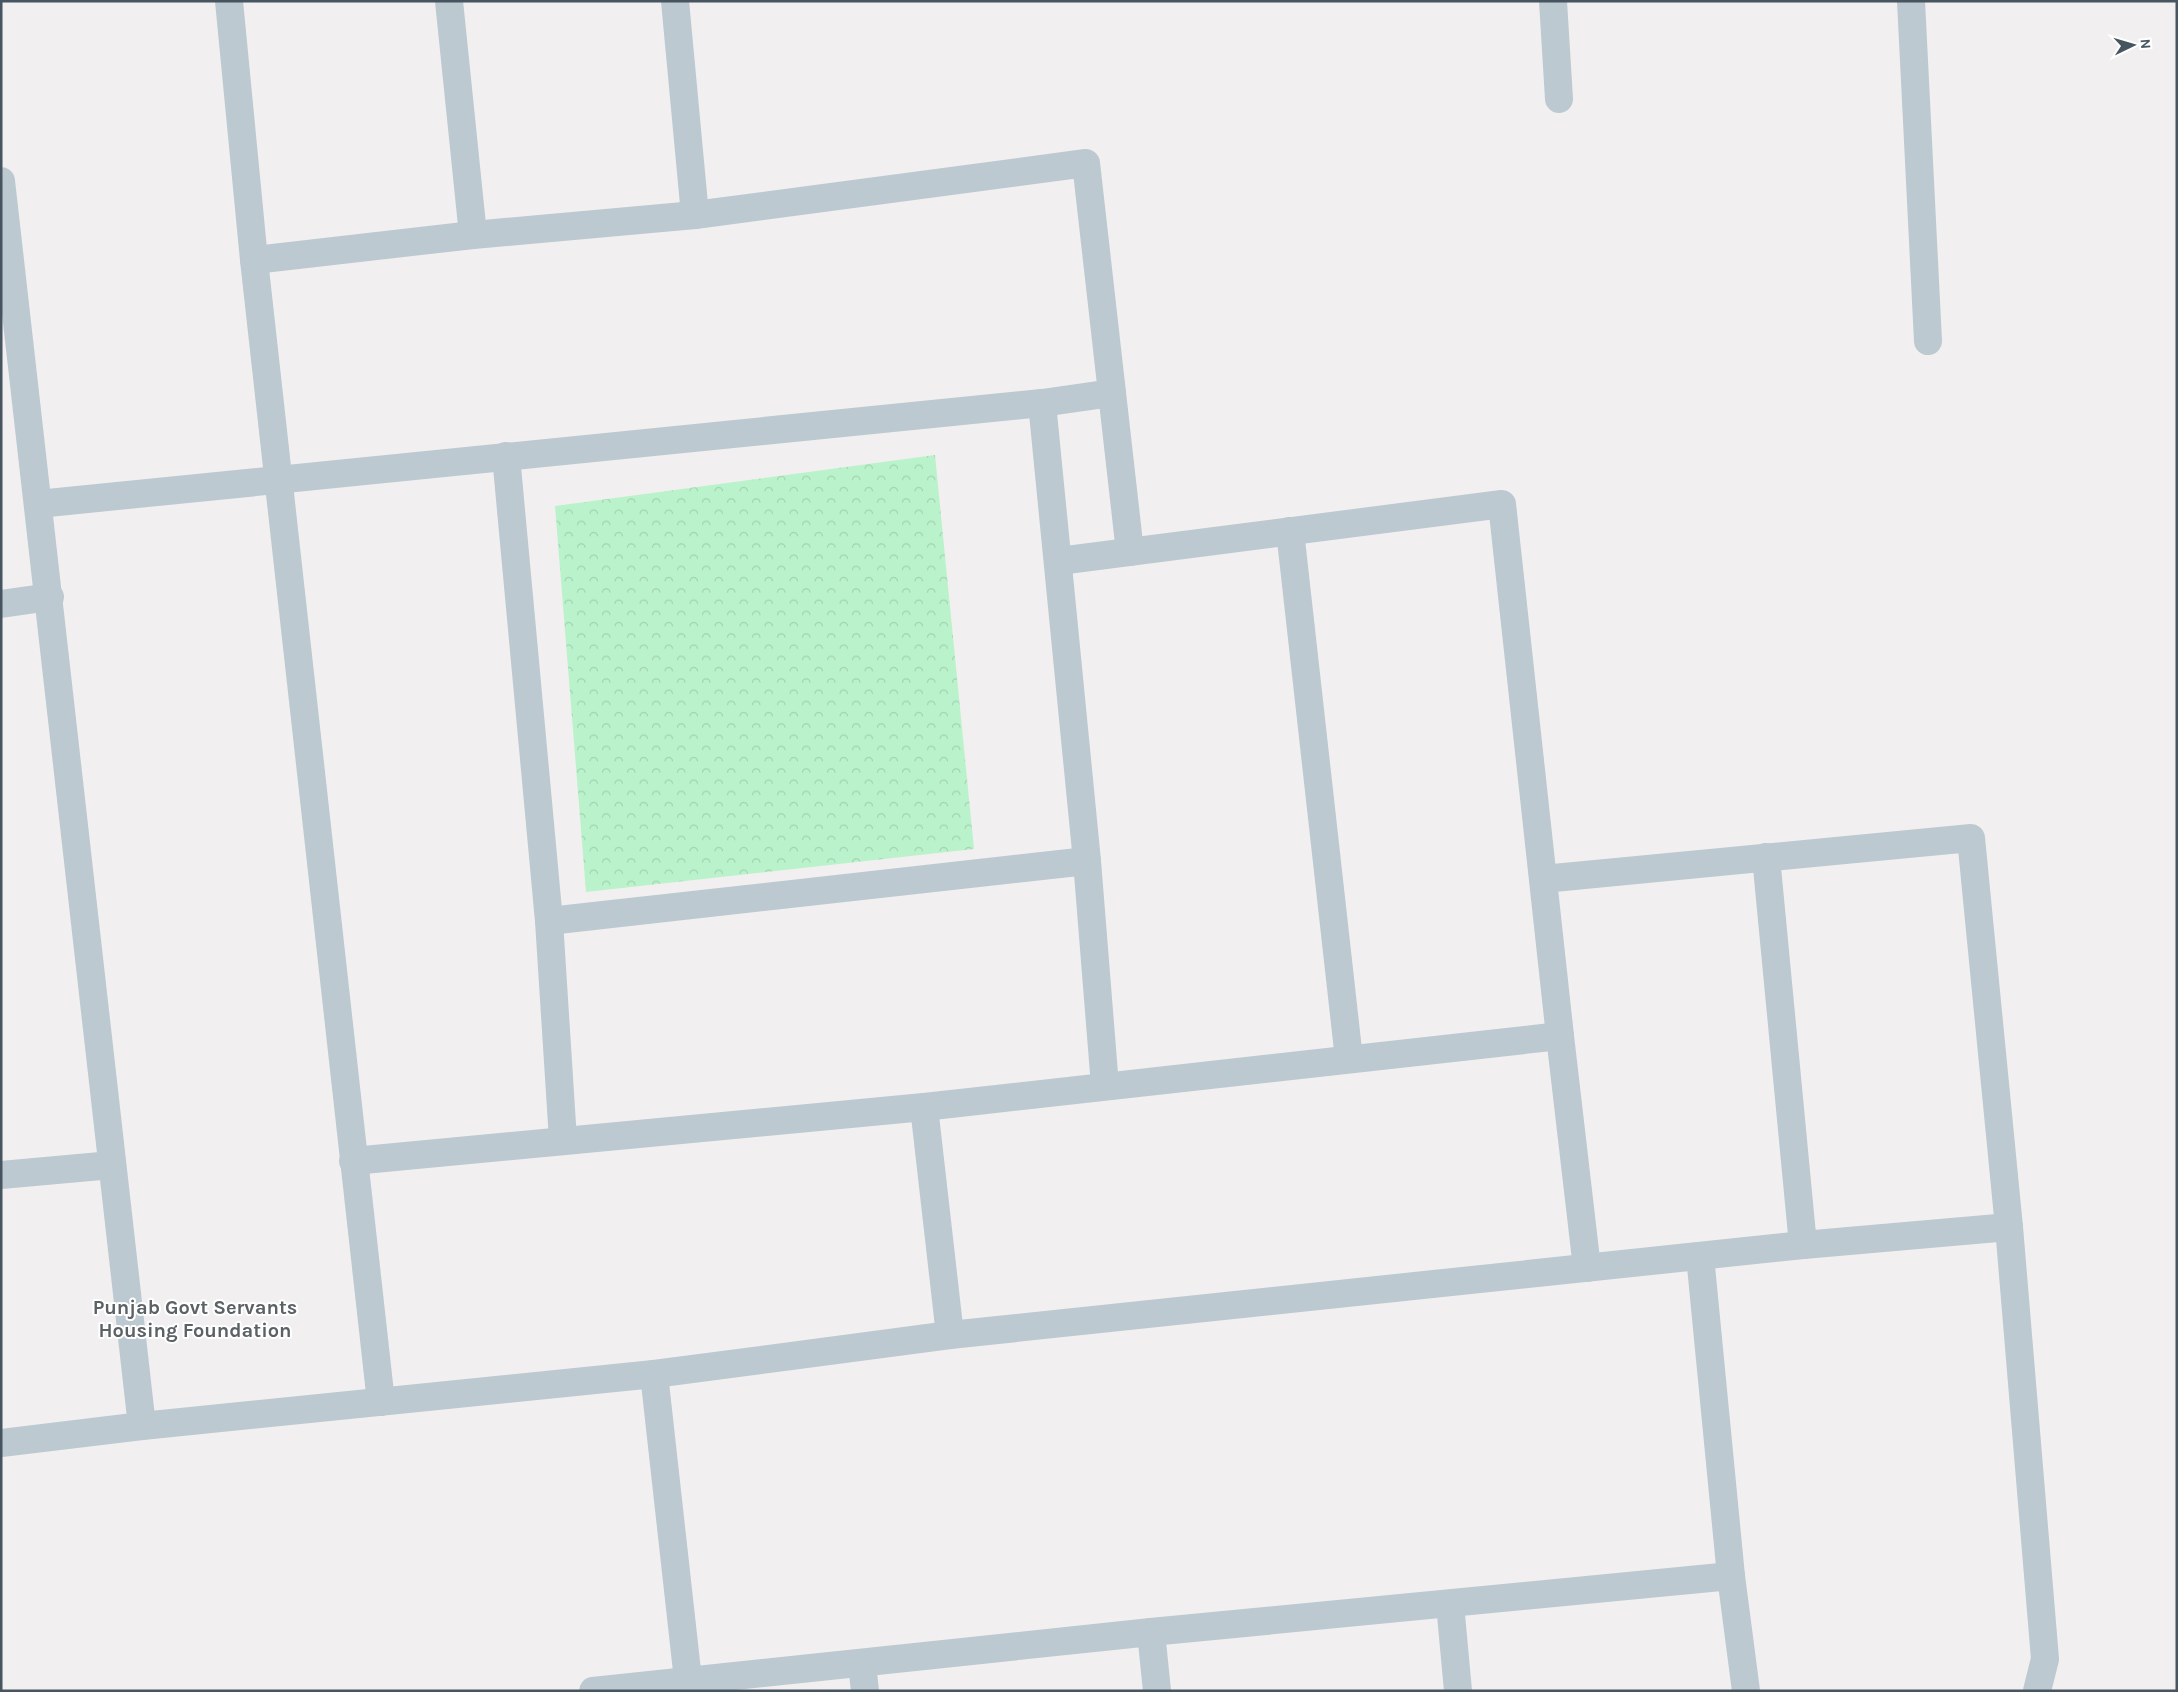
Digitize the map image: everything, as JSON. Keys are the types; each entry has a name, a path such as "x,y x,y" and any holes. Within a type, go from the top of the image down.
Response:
{"street":[{"path":"229,1 254,260 381,1402"},
{"path":"449,1 473,235"},
{"path":"675,1 695,215"},
{"path":"1553,1 1559,99"},
{"path":"1911,1 1928,341"},
{"path":"254,260 473,235 695,215 1086,163 1130,552"},
{"path":"1,181 11,353 38,504 50,597 142,1426"},
{"path":"38,504 1042,403 1112,393"},
{"path":"1042,403 1087,861 1105,1086"},
{"path":"506,456 549,921 563,1140"},
{"path":"1059,561 1502,504 1587,1268"},
{"path":"1290,531 1348,1059"},
{"path":"1,604 50,597"},
{"path":"1543,879 1971,838 2009,1227 2045,1659 2037,1691"},
{"path":"1766,857 1803,1245"},
{"path":"549,921 1087,861"},
{"path":"353,1161 924,1106 1560,1036"},
{"path":"924,1106 950,1335"},
{"path":"1,1175 112,1165"},
{"path":"1,1443 142,1426 654,1374 950,1335 1803,1245 2009,1227"},
{"path":"1700,1256 1731,1576 1746,1691"},
{"path":"654,1374 688,1680"},
{"path":"593,1691 1151,1632 1731,1576"},
{"path":"1450,1604 1458,1691"},
{"path":"1151,1632 1158,1691"},
{"path":"862,1664 865,1691"}],"green space":[{"path":"935,455 974,849 586,892 555,506"}],"district":[{"name":"Punjab Govt Servants Housing Foundation","path":"195,1318"}]}
